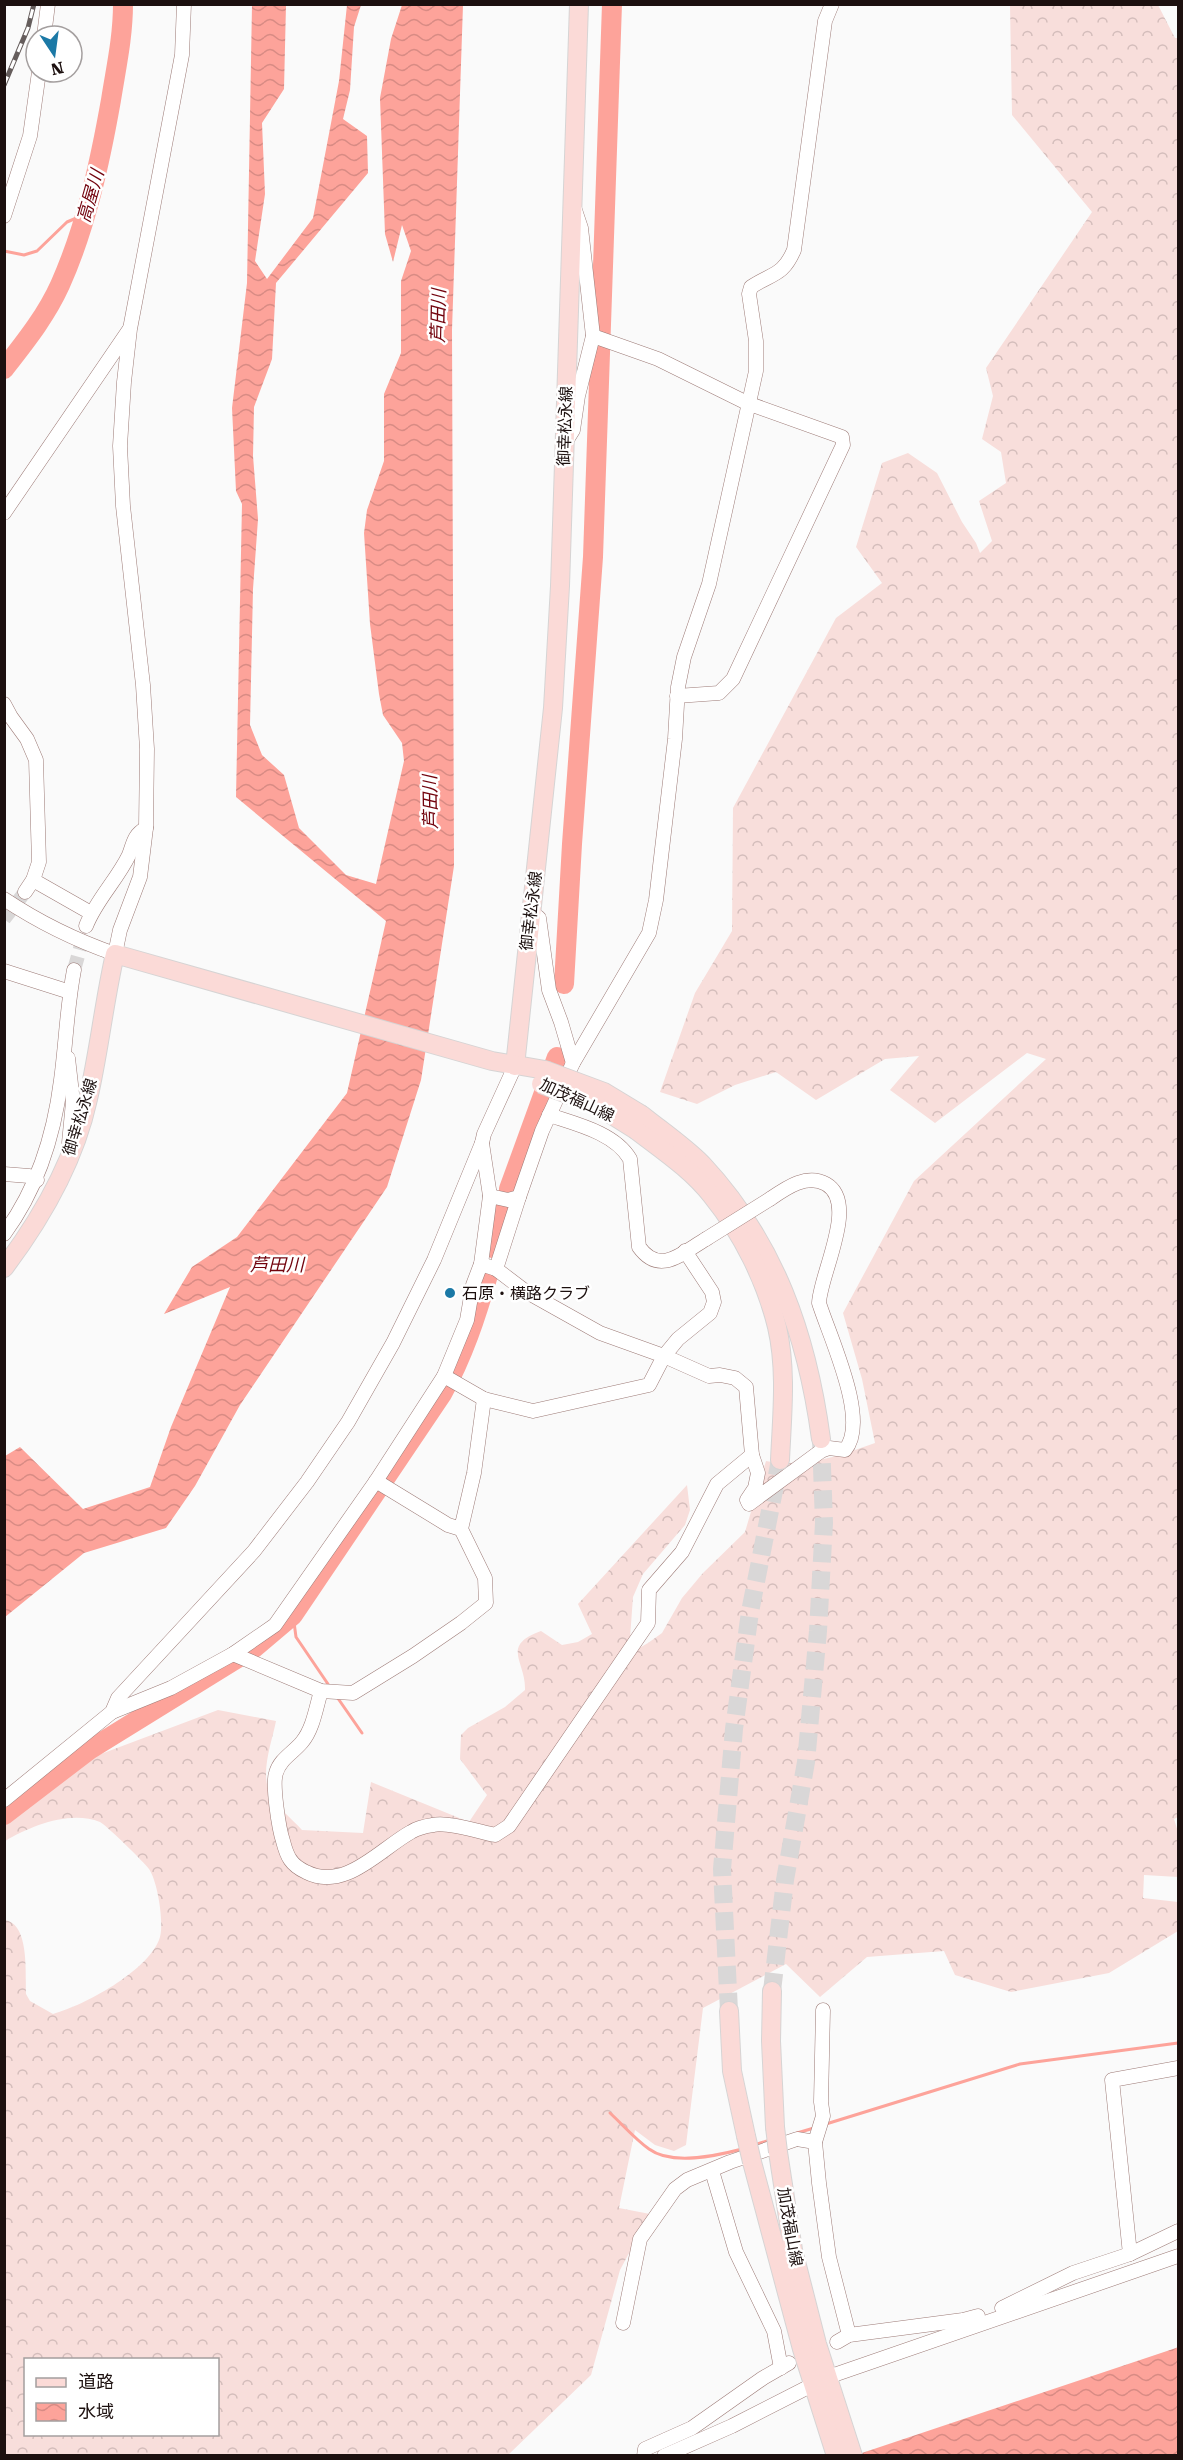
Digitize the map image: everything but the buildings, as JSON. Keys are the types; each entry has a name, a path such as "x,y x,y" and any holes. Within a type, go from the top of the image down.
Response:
{"main road":[{"name":"御幸松永線","path":"514,1066 530,911 542,830 553,708 579,4"},
{"name":"御幸松永線","path":"4,1268 45,1205 68,1158 88,1100 115,954"},
{"path":"115,954 143,964 514,1066"},
{"name":"加茂福山線","path":"514,1066 543,1077 596,1105 639,1122 700,1162 729,1194 777,1276 804,1344 814,1388 821,1439"},
{"name":"加茂福山線","path":"639,1122 712,1195 742,1241 762,1282 777,1328 782,1367 780,1460"},
{"name":"加茂福山線","path":"772,1991 771,2041 778,2152 793,2250 820,2381"},
{"name":"加茂福山線","path":"729,2011 732,2071 752,2162 820,2381 831,2411 853,2456"},
{"name":"加茂福山線","path":"831,2411 836,2456"}],"street":[{"path":"46,24 48,4"},
{"path":"4,899 36,920 72,938 115,954 120,930 140,878 146,828 147,749 144,696 123,506 120,446 130,329 182,56 184,4"},
{"path":"496,1269 549,1115 573,1064 649,933 656,900 677,696 684,657 709,584 747,403 756,371 756,341 749,294 751,287 776,276 787,265 794,250 825,21 832,4"},
{"path":"4,216 30,136 37,84"},
{"path":"564,445 573,430 578,396 598,338 581,228 573,202"},
{"path":"4,513 130,329"},
{"path":"598,338 658,359 747,403 842,437 843,446 733,679 719,693 677,696"},
{"path":"4,704 27,738 36,760 39,862 29,886 89,920 121,870 135,835 146,828"},
{"path":"530,911 539,918 549,990 573,1064"},
{"path":"4,1234 44,1163 57,1102 74,970"},
{"path":"4,971 70,992"},
{"path":"64,1044 71,1067 73,1102 68,1158"},
{"path":"112,1712 118,1698 254,1551 307,1482 348,1422 393,1343 429,1270 482,1143 486,1125 514,1066"},
{"path":"481,1264 496,1269 525,1291 600,1333 664,1356 709,1376 720,1375 735,1378 746,1387 752,1455 758,1473 755,1488 747,1500 748,1504 821,1451 829,1448 845,1450 851,1442 854,1427 852,1400 819,1303 819,1292 839,1226 838,1201 834,1190 816,1179 802,1181 785,1188 664,1263 655,1262 645,1256 639,1247 630,1159 623,1147 585,1127 549,1115"},
{"path":"4,1800 112,1712 171,1688 233,1654 275,1625 448,1378 467,1320 473,1285 481,1264 490,1196 482,1143"},
{"path":"4,1174 28,1176 36,1180"},
{"path":"490,1196 508,1200 519,1197"},
{"path":"448,1378 484,1399 533,1412 649,1385 664,1356 678,1339 710,1313 714,1302 712,1292 685,1251"},
{"path":"233,1654 329,1692 353,1693 452,1630 486,1603 485,1578 461,1529 474,1473 484,1399"},
{"path":"329,1692 309,1732 301,1743 285,1757 275,1774 279,1827 292,1865 309,1874 328,1878 347,1873 381,1854 411,1831 436,1823 495,1835 509,1826 648,1623 649,1590 682,1552 717,1484 752,1455"},
{"path":"376,1481 448,1526 461,1529"},
{"path":"823,2010 821,2102 823,2116 815,2142 829,2257 843,2338 991,2316 1073,2273 1130,2254 1179,2231"},
{"path":"1130,2254 1112,2080 1179,2068"},
{"path":"623,2323 640,2239 675,2189 687,2180 730,2162 797,2139 815,2142"},
{"path":"644,2456 645,2449 692,2428 785,2366 774,2331 736,2252 712,2171"},
{"path":"664,2456 732,2426 820,2381 991,2316 1173,2258 1169,2251 1179,2246"}],"green space":[{"path":"1010,5 1158,5 1175,38 1178,38 1178,1817 1174,1819 1178,1832 1178,1877 1144,1875 1143,1898 1178,1902 1178,1931 1109,1973 1011,1992 955,1975 944,1951 867,1957 820,1997 786,1964 703,2008 686,2145 674,2151 655,2145 635,2130 619,2208 650,2214 620,2270 591,2375 508,2455 5,2455 5,1920 19,1931 22,1940 26,1963 26,1994 30,2001 53,2014 81,2003 113,1986 141,1964 159,1940 161,1915 158,1894 149,1869 100,1822 76,1818 51,1821 5,1841 5,1817 93,1757 218,1710 276,1721 266,1768 268,1787 277,1804 302,1830 363,1833 371,1782 469,1822 487,1795 460,1759 461,1735 468,1728 505,1707 525,1690 518,1655 521,1642 541,1631 562,1645 578,1642 592,1634 578,1604 687,1485 690,1510 685,1525 643,1574 633,1597 630,1638 632,1646 641,1647 662,1633 682,1598 703,1573 745,1532 766,1461 794,1463 821,1460 875,1443 862,1379 843,1313 914,1181 1046,1059 1027,1053 935,1123 890,1090 919,1056 885,1059 816,1100 776,1072 735,1085 697,1104 660,1092 695,993 732,931 733,808 836,618 882,583 856,547 882,463 908,453 937,473 980,553 992,541 979,501 1006,483 1001,452 982,439 993,396 986,368 1092,212 1012,115"}],"water":[{"name":"芦田川","path":"252,5 286,5 284,89 262,123 265,194 255,261 267,279 313,218 339,81 347,5 361,5 354,27 350,90 343,119 367,136 368,173 276,283 272,359 254,407 253,456 258,519 253,589 250,725 262,755 284,775 299,828 346,875 376,884 404,761 402,743 383,715 379,694 370,624 364,533 367,510 384,461 384,394 401,353 401,281 411,251 402,225 393,262 385,234 380,98 391,39 402,5 463,5 452,330 454,866 421,1080 387,1187 240,1405 195,1486 166,1528 84,1553 5,1617 5,1456 20,1447 83,1509 150,1487 171,1427 230,1287 164,1314 192,1267 237,1237 347,1093 386,921 236,797 242,504 236,491 232,408 247,283"},
{"path":"1178,2347 1178,2455 853,2456 1176,2348"}],"waterway":[{"name":"高屋川","path":"4,369 48,307 60,285 77,240 91,194 107,123 121,40 123,4"},
{"path":"564,984 593,557 612,4"},
{"path":"4,251 24,255 37,251 67,222 86,214"},
{"path":"509,1189 557,1057"},
{"path":"495,1249 504,1208"},
{"path":"4,1815 89,1750 254,1648 293,1615 442,1394 468,1336 488,1275"},
{"path":"293,1615 296,1637 330,1687"},
{"path":"337,1697 362,1733"},
{"path":"826,2124 1020,2064 1178,2043"},
{"path":"610,2113 639,2141 659,2154 694,2158 742,2149"},
{"path":"797,2133 814,2128"},
{"path":"754,2145 770,2140"}],"tunnel":[{"path":"4,919 25,892"},
{"path":"74,970 85,931"},
{"path":"772,1991 785,1880 806,1762 818,1631 824,1523 821,1439"},
{"path":"729,2011 722,1869 734,1729 750,1612 780,1460"}],"railway":[{"path":"4,85 28,28 34,4"}],"place":[{"name":"石原・横路クラブ","path":"450,1293"}]}
